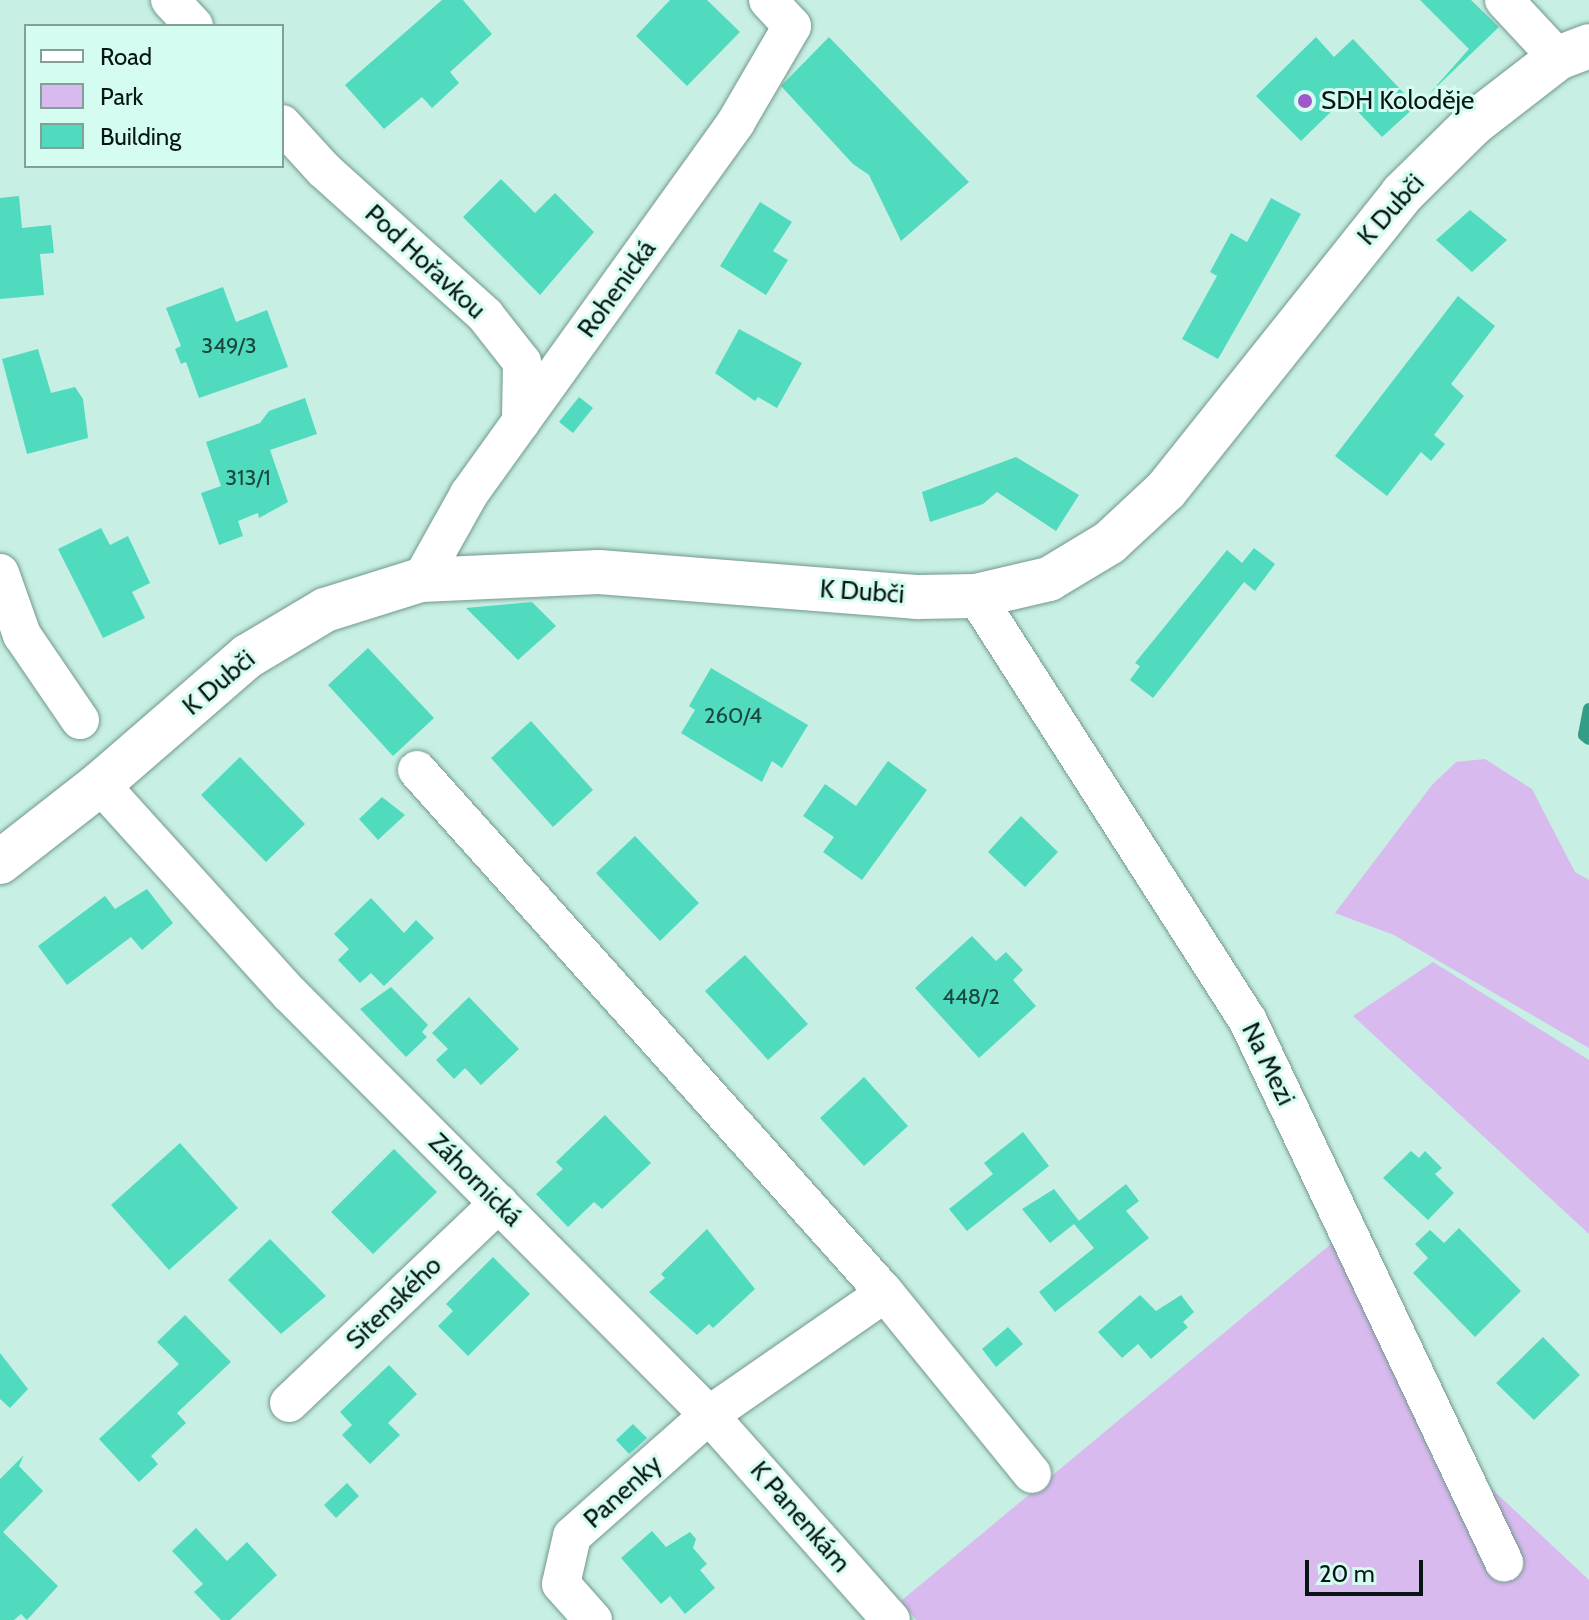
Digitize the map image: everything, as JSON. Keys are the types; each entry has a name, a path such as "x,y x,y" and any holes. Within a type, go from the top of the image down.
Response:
{"street":[{"path":"170,0 192,24"},
{"name":"Rohenická","path":"421,580 469,494 736,122 792,26 768,0"},
{"path":"1504,0 1574,52"},
{"name":"K Dubči","path":"0,862 100,784 248,656 325,610 421,580 599,572 919,597 976,596 1049,579 1109,543 1166,490 1402,194 1474,123 1574,52"},
{"name":"Pod Hořavkou","path":"284,126 324,170 485,315 522,362 521,422"},
{"path":"0,573 22,635 80,720"},
{"name":"Na Mezi","path":"976,596 1248,1021 1504,1562"},
{"path":"417,770 885,1293 1032,1474"},
{"name":"Záhornická","path":"100,784 290,994 709,1415"},
{"name":"Sitenského","path":"289,1403 499,1203"},
{"path":"709,1415 885,1293"},
{"name":"Panenky","path":"593,1620 561,1584 572,1536 709,1415"},
{"name":"K Panenkám","path":"709,1415 891,1620"}],"green space":[{"path":"1485,759 1532,789 1575,872 1589,880 1589,1048 1394,935 1335,913 1432,785 1456,762"},
{"path":"1433,962 1589,1060 1589,1234 1353,1016"},
{"path":"1343,1234 1478,1476 1589,1580 1589,1620 916,1620 901,1601"}],"building":[{"path":"442,0 463,0 492,34 450,72 459,83 432,108 422,97 384,129 345,85"},
{"path":"670,0 707,0 740,32 687,86 636,36"},
{"path":"1420,0 1471,0 1499,27 1429,94 1469,49"},
{"path":"829,37 969,182 901,241 869,175 853,164 781,86"},
{"path":"1316,37 1334,57 1353,39 1416,106 1382,137 1345,98 1301,141 1256,96"},
{"path":"501,179 535,213 555,193 594,232 540,295 463,217"},
{"path":"19,196 22,228 51,225 54,253 40,254 44,295 0,299 0,198"},
{"path":"1271,198 1301,214 1218,359 1182,339 1217,276 1210,272 1231,233 1247,242"},
{"path":"760,202 792,222 773,251 788,260 766,295 720,266"},
{"path":"1470,210 1507,240 1472,272 1436,240"},
{"path":"223,287 236,322 267,310 288,367 199,398 186,362 181,364 175,349 181,346 166,308"},
{"path":"1458,296 1495,326 1451,384 1464,396 1434,435 1445,444 1431,461 1421,452 1387,496 1335,456"},
{"path":"739,329 802,363 777,408 758,397 755,401 715,373"},
{"path":"38,349 51,393 75,387 83,399 88,438 27,454 2,359"},
{"path":"579,397 593,408 573,433 559,422"},
{"path":"305,398 317,434 270,450 288,502 259,518 258,513 238,521 243,536 219,545 201,493 221,486 206,442 260,423 269,411"},
{"path":"1016,457 1079,495 1056,531 997,492 983,504 930,522 922,492"},
{"path":"101,528 110,545 128,536 150,583 132,592 145,618 103,638 58,549"},
{"path":"1254,548 1275,564 1255,591 1244,582 1153,698 1130,680 1140,666 1135,663 1227,550 1242,563"},
{"path":"532,602 556,626 518,660 466,608"},
{"path":"368,648 434,718 393,756 328,685"},
{"path":"711,668 808,725 782,768 772,761 762,782 681,733 695,710 689,706"},
{"path":"531,721 593,790 553,827 491,758"},
{"path":"240,757 305,824 266,862 201,795"},
{"path":"888,761 927,790 862,880 823,852 834,837 803,816 825,784 856,806"},
{"path":"382,797 405,815 378,840 359,819"},
{"path":"1021,816 1058,852 1025,887 988,852"},
{"path":"635,836 699,903 660,941 596,873"},
{"path":"147,889 173,923 142,950 131,937 67,985 38,946 105,896 115,909"},
{"path":"371,898 404,933 416,920 434,938 384,986 371,973 360,983 338,960 349,949 334,934"},
{"path":"972,936 996,961 1006,952 1023,970 1013,980 1036,1006 979,1058 915,988"},
{"path":"745,955 808,1024 768,1060 705,991"},
{"path":"391,987 428,1025 422,1032 427,1037 406,1057 360,1009"},
{"path":"469,997 519,1049 481,1085 465,1068 454,1079 436,1060 448,1049 432,1033"},
{"path":"864,1077 908,1126 864,1166 820,1118"},
{"path":"605,1115 651,1163 602,1209 594,1202 568,1227 536,1194 563,1169 556,1162"},
{"path":"1023,1132 1049,1166 967,1231 949,1209 993,1174 984,1163"},
{"path":"180,1143 238,1208 169,1270 111,1205"},
{"path":"394,1149 437,1192 373,1254 331,1212"},
{"path":"1411,1151 1419,1158 1425,1151 1442,1168 1435,1174 1454,1193 1428,1220 1383,1178"},
{"path":"1126,1184 1139,1201 1126,1211 1149,1238 1055,1312 1039,1292 1094,1248 1074,1224 1050,1243 1022,1209 1054,1189 1079,1221"},
{"path":"1459,1228 1521,1291 1475,1337 1413,1273 1428,1258 1415,1244 1430,1230 1444,1243"},
{"path":"707,1229 755,1289 713,1328 709,1324 697,1335 649,1292 665,1278 661,1274"},
{"path":"270,1239 326,1296 281,1334 228,1280"},
{"path":"493,1257 530,1294 468,1356 438,1326 453,1311 446,1304"},
{"path":"1140,1295 1156,1311 1181,1295 1194,1312 1183,1322 1188,1327 1151,1359 1138,1344 1122,1358 1098,1332"},
{"path":"185,1315 231,1362 177,1413 186,1423 151,1456 158,1464 139,1482 99,1439 179,1364 157,1342"},
{"path":"1008,1327 1023,1344 996,1367 982,1349"},
{"path":"1543,1337 1580,1375 1534,1420 1496,1383"},
{"path":"0,1353 28,1389 10,1408 0,1399"},
{"path":"389,1365 417,1394 388,1423 400,1435 370,1464 342,1435 352,1425 340,1412"},
{"path":"633,1424 647,1438 629,1454 616,1440"},
{"path":"24,1455 19,1466 43,1491 3,1532 58,1586 27,1620 21,1614 14,1620 0,1620 0,1479"},
{"path":"347,1483 359,1496 336,1518 324,1505"},
{"path":"196,1528 227,1561 247,1542 277,1575 230,1620 221,1620 194,1592 203,1584 172,1551"},
{"path":"652,1531 666,1547 690,1532 696,1539 693,1548 707,1564 700,1570 715,1588 685,1614 670,1596 661,1604 621,1558"}],"waterway":[{"path":"1589,709 1584,735 1589,739"}],"place":[{"name":"SDH Koloděje","path":"1305,101"}]}
